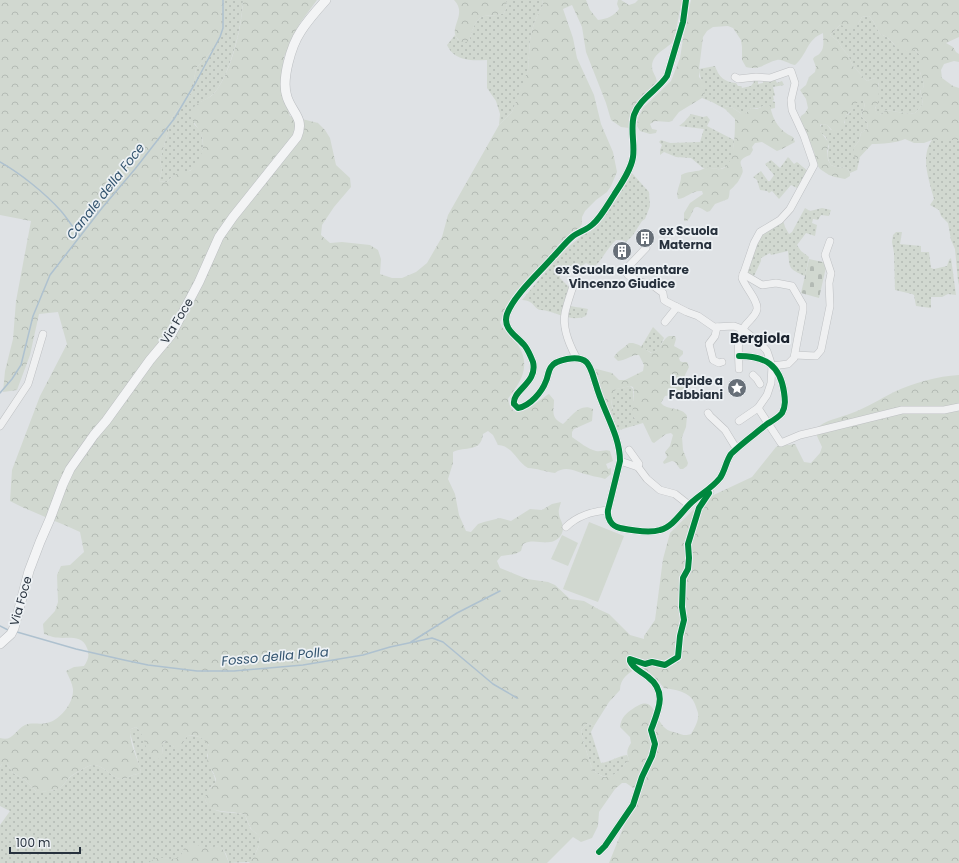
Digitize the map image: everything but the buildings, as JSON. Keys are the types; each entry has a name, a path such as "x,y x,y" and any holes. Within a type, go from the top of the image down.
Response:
{"main road":[{"name":"Via Foce","path":"0,644 14,628 29,571 70,469 150,360 171,335 199,282 219,237 233,217 297,137 300,130 300,121 287,97 286,74 299,33 326,0"}],"street":[{"path":"686,0 683,22 667,76 640,105 634,114 632,126 633,156 632,164 627,173 594,224 572,237 522,292 508,313 506,319 507,326 526,348 533,366 532,375 515,396 514,404 518,408 528,404 544,387 551,367 554,363 564,359 576,357 586,361 590,366 597,391 619,446 620,461 608,510 610,522 616,527 654,532 665,528 689,505 713,486 724,472"},
{"path":"735,77 738,79 756,77 770,78 790,71 793,74 794,88 792,96 792,110 814,163 813,168 790,209 780,220 760,232 754,243 743,274 743,281 757,307 754,315 742,329 738,353 739,369"},
{"path":"795,355 816,356 821,350 830,306 829,283 831,273 825,255 830,241"},
{"path":"646,248 627,268 626,272 628,275 639,282 654,286 663,293 664,300 698,316 714,327 734,326 742,329 765,348 770,357 772,366 770,386 764,400 758,408 739,421"},
{"path":"743,274 762,285 776,283 792,286 804,308 793,360 788,364 772,366"},
{"path":"574,283 564,319 566,336 576,357"},
{"path":"665,322 677,307"},
{"path":"717,327 715,336 709,344 713,360 719,363 722,362"},
{"path":"0,426 28,384 43,334"},
{"path":"599,852 605,846 633,805 642,777 652,756 655,744 651,730 660,705 659,693 652,681 632,666 630,659 645,664 652,662 665,665 678,657 680,636 684,620 682,607 684,578 688,563 688,544 699,508 707,494 724,481 724,472 727,459 736,448 781,413 785,402 782,378 779,373 772,366 754,357 738,353"},
{"path":"753,375 758,379 760,384"},
{"path":"758,408 767,424 781,443 800,435 902,410 944,410 959,407"},
{"path":"708,413 725,430 736,448"},
{"path":"629,450 638,464 638,468 647,479 660,490 675,494 689,505"},
{"path":"620,461 638,468"},
{"path":"566,527 571,522 596,511 608,510"}],"green space":[{"path":"0,0 223,0 224,5 220,17 223,30 212,51 196,68 192,92 172,117 160,160 162,170 159,181 167,182 177,174 190,171 200,157 203,146 202,135 190,116 194,107 214,94 222,82 235,47 241,23 243,0 317,0 300,23 284,57 281,85 290,116 318,123 325,130 330,138 336,165 350,178 351,187 334,207 322,225 321,235 330,243 342,242 370,245 378,250 381,259 380,274 392,278 402,278 416,272 427,263 442,237 448,215 499,125 512,112 528,70 532,30 543,4 542,0 586,0 590,10 598,20 615,14 619,9 617,4 618,0 621,0 629,5 638,0 682,0 674,40 655,57 653,61 652,69 657,84 630,119 629,128 621,127 611,120 586,52 582,27 572,5 563,9 573,38 577,58 594,95 601,124 613,152 617,172 607,192 585,211 582,217 582,224 578,230 572,232 559,244 513,298 500,322 504,330 518,345 524,362 521,379 508,399 511,407 515,411 520,412 526,410 549,394 554,400 554,416 563,424 576,411 584,407 593,409 592,421 574,429 572,432 572,437 593,450 610,451 613,461 606,464 608,469 611,468 611,474 605,479 568,469 559,470 555,473 528,468 511,451 498,445 493,435 488,431 483,434 482,440 476,446 453,452 453,463 448,479 455,494 459,515 466,531 471,532 478,524 484,522 500,518 511,521 530,509 542,510 552,504 561,502 559,516 563,528 562,534 559,538 550,542 527,542 523,544 521,551 515,554 501,556 497,561 500,568 527,579 548,582 555,585 570,599 584,601 609,614 630,635 644,639 644,636 655,620 663,559 670,533 703,500 752,477 776,447 782,444 795,444 804,462 811,463 820,453 822,447 817,436 816,429 823,423 857,411 894,392 926,380 959,375 959,863 609,863 639,792 626,783 622,783 615,789 599,812 598,826 592,838 581,842 573,837 547,863 249,863 258,847 260,840 259,837 251,828 245,815 209,807 205,800 206,793 215,783 216,779 207,763 209,745 197,736 187,736 180,748 174,747 165,741 162,744 162,758 154,759 148,753 142,735 136,727 131,729 130,734 141,772 122,779 115,777 96,765 92,765 76,773 61,787 52,791 36,791 25,780 13,773 7,764 2,764 0,767 0,738 4,739 11,737 25,725 47,723 61,715 69,705 73,694 72,684 66,671 74,667 84,666 87,660 88,651 81,640 73,638 58,638 44,634 43,624 55,611 58,602 57,575 61,566 70,565 84,552 80,532 10,501 12,470 40,396 67,344 58,312 39,314 30,355 17,390 3,392 5,371 13,339 16,301 31,221 0,215","holes":["638,667 652,675 664,688 679,691 688,695 694,702 698,713 697,723 691,734 684,735 672,732 665,728 649,704 645,703 639,705 625,715 620,724 620,727 630,737 631,743 627,753 629,759 622,768 612,775 604,777 593,771 581,730 588,723 594,726 609,702 620,690 623,679 631,671"]},
{"path":"223,0 243,0 242,11 235,48 226,72 216,91 201,102 194,124 200,130 202,136 202,154 194,168 176,175 167,182 159,181 162,170 160,160 172,117 192,92 196,68 212,51 224,5"},
{"path":"454,0 506,0 507,7 504,13 484,16 478,20 469,41 463,43 457,38 455,33 459,12 458,6"},
{"path":"506,0 542,0 543,4 532,30 528,70 525,80 512,112 499,125 500,114 496,101 487,88 487,60 464,59 454,54 447,45 455,35 458,40 469,41 478,20 484,16 504,13 507,7"},
{"path":"691,0 959,0 959,37 946,43 953,47 959,54 959,62 954,61 944,64 941,70 942,78 953,86 959,88 959,140 932,140 924,143 914,143 905,139 894,142 872,144 858,159 855,158 853,153 854,147 859,141 861,133 868,128 867,122 861,116 864,103 863,101 860,101 855,105 849,114 846,115 843,129 833,131 827,125 820,125 820,131 829,143 827,151 828,160 831,165 847,168 850,173 850,176 845,179 829,175 817,165 814,152 800,119 808,108 806,99 800,90 806,85 809,77 815,72 816,67 813,59 823,49 823,33 813,39 795,65 777,60 759,67 751,68 746,67 742,60 741,40 733,28 728,26 713,27 707,31 703,37 699,69 699,77 705,84 705,93 702,98 679,112 672,121 655,121 650,124 652,129 657,130 656,133 650,134 640,131 637,126 638,118 643,108 671,81 680,58","holes":["869,16 880,34 890,40 898,49 907,51 915,50 920,55 920,72 924,85 923,88 920,89 923,104 915,113 910,114 886,110 880,115 877,114 875,109 878,103 878,79 875,78 867,81 853,66 848,55 838,41 830,35 840,25 853,29 862,17"]},
{"path":"869,16 880,34 889,38 895,46 915,50 920,55 920,72 924,85 920,90 923,104 915,113 910,114 886,110 880,115 877,115 875,109 878,101 877,96 879,84 875,78 867,81 853,66 848,55 838,41 830,35 840,25 858,24 862,17"},
{"path":"715,66 722,78 736,83 742,88 751,86 754,82 753,80 758,81 758,84 763,83 763,80 775,79 777,83 782,81 784,85 773,87 775,96 773,96 774,100 772,101 775,102 775,108 770,109 770,106 765,105 757,108 751,108 745,114 742,114 733,108 725,106 725,109 702,98 704,94 704,87 699,69"},
{"path":"860,100 863,101 865,105 861,116 867,122 868,128 861,133 859,141 854,147 858,159 860,157 857,170 850,173 847,168 831,165 828,156 829,146 826,137 821,133 819,128 822,124 827,125 831,130 845,123 846,115 849,114 855,104"},
{"path":"767,104 770,106 777,124 784,132 793,137 795,142 777,151 762,142 755,143 752,147 753,150 750,155 745,157 741,162 743,171 742,174 737,183 730,190 728,199 715,204 710,211 707,212 696,207 690,218 687,221 684,221 684,213 690,203 703,194 702,191 698,191 678,199 677,193 681,181 681,175 705,168 722,169 728,165 730,160 734,146 735,119 725,109 725,106 745,114 751,108 757,109"},
{"path":"691,114 703,117 707,116 710,120 707,126 734,140 733,155 728,166 720,169 703,168 691,158 676,157 664,152 660,155 662,145 659,142 661,140 670,143 700,142 704,129 679,126"},
{"path":"932,140 959,140 959,285 955,249 951,240 948,223 941,216 939,210 930,205 934,199 926,161 928,147"},
{"path":"788,157 794,164 797,162 809,172 799,189 791,185 779,199 772,191 769,193 767,191 760,190 757,180 753,177 761,171 768,181 770,181 774,175 765,164 771,160 780,168"},
{"path":"631,172 649,192 650,206 645,219 626,242 616,240 594,267 586,263 581,269 575,266 566,266 560,273 560,278 569,287 567,304 574,307 588,309 586,316 581,318 566,317 537,309 531,303 522,300 561,253 585,233 590,232 601,217 604,218"},
{"path":"805,208 810,211 822,208 831,210 829,216 821,215 818,220 813,219 812,223 817,225 815,236 806,233 797,245 801,251 809,257 805,276 790,267 788,251 771,255 770,253 761,258 754,276 745,273 762,233 783,220 789,234 792,232"},
{"path":"896,232 902,232 900,244 921,246 921,252 929,252 931,268 934,269 947,266 951,258 956,295 948,294 942,297 931,297 931,308 916,306 914,295 895,290 894,253 892,242 893,235"},
{"path":"809,259 827,263 819,298 801,293"},
{"path":"653,327 664,338 659,349 652,353 641,347"},
{"path":"669,336 675,336 676,339 674,346 683,351 683,354 679,358 680,361 687,362 689,367 685,375 686,383 684,388 684,397 679,398 671,395 665,396 661,403 667,407 682,411 687,416 686,427 682,437 683,450 688,463 683,469 680,469 675,462 672,461 664,464 663,462 667,457 665,452 670,446 673,435 671,433 666,434 654,443 652,442 643,423 634,418 633,387 630,386 614,391 611,401 613,411 611,413 609,412 593,368 612,373 619,380 625,380 643,371 644,365 639,355 634,355 618,361 614,357 617,353 629,343 639,345 651,353 655,352"},
{"path":"630,386 633,389 634,418 643,423 616,431 609,412 613,408 611,395 616,389"},
{"path":"589,522 624,536 598,602 563,589"},
{"path":"562,535 578,543 568,566 551,559"},
{"path":"588,723 594,726 591,732 601,763 627,755 629,759 622,768 609,777 593,771 581,730"},
{"path":"136,727 143,736 149,754 163,754 162,744 166,741 174,747 182,744 187,736 197,736 206,740 209,747 207,758 215,783 210,788 205,800 213,809 218,811 245,815 250,828 259,836 260,843 254,857 250,862 229,863 226,854 220,847 204,848 188,843 180,857 177,859 161,858 153,860 149,863 0,863 0,825 10,811 0,806 0,767 2,764 7,764 13,773 25,780 36,791 55,790 62,786 73,775 92,765 96,765 104,769 115,777 125,779 141,772 130,733 131,729"},
{"path":"187,843 192,843 206,848 220,846 229,863 149,863 157,858 176,859 182,854"}],"waterway":[{"name":"Canale della Foce","path":"0,393 21,365 33,316 50,275 174,119 196,82 220,37 223,28 223,0"},
{"path":"0,162 24,178 48,197 80,236"},
{"path":"411,642 457,613 500,591"},
{"name":"Fosso della Polla","path":"0,626 8,630"},
{"name":"Fosso della Polla","path":"17,632 76,649 124,660 148,665 197,671 234,671 303,665 363,655 390,647 432,638 443,642 493,684 517,698"}],"cycle path":[{"path":"686,0 683,22 667,76 640,104 634,115 632,126 633,157 625,177 596,221 588,228 574,235 567,242 515,299 507,314 506,319 508,328 525,346 533,362 534,369 529,381 514,399 514,404 518,408 522,407 539,394 552,365 565,359 575,358 585,361 592,373 614,432 619,451 620,461 608,510 609,519 612,524 620,528 656,531 669,526 692,502 717,482 722,475 731,454 744,442 782,413 785,402 784,392 779,375 775,369 764,360 748,356 739,356"},
{"path":"599,852 605,846 633,805 642,777 652,756 655,744 651,730 660,702 660,695 654,683 633,666 630,659 645,664 652,662 665,665 678,657 680,636 684,620 682,607 683,578 688,569 688,544 699,508 709,493"}],"place":[{"name":"ex Scuola Materna","path":"645,238"},
{"name":"ex Scuola elementare Vincenzo Giudice","path":"622,251"},
{"name":"Lapide a Fabbiani","path":"737,388"}],"district":[{"name":"Bergiola","path":"760,338"}]}
